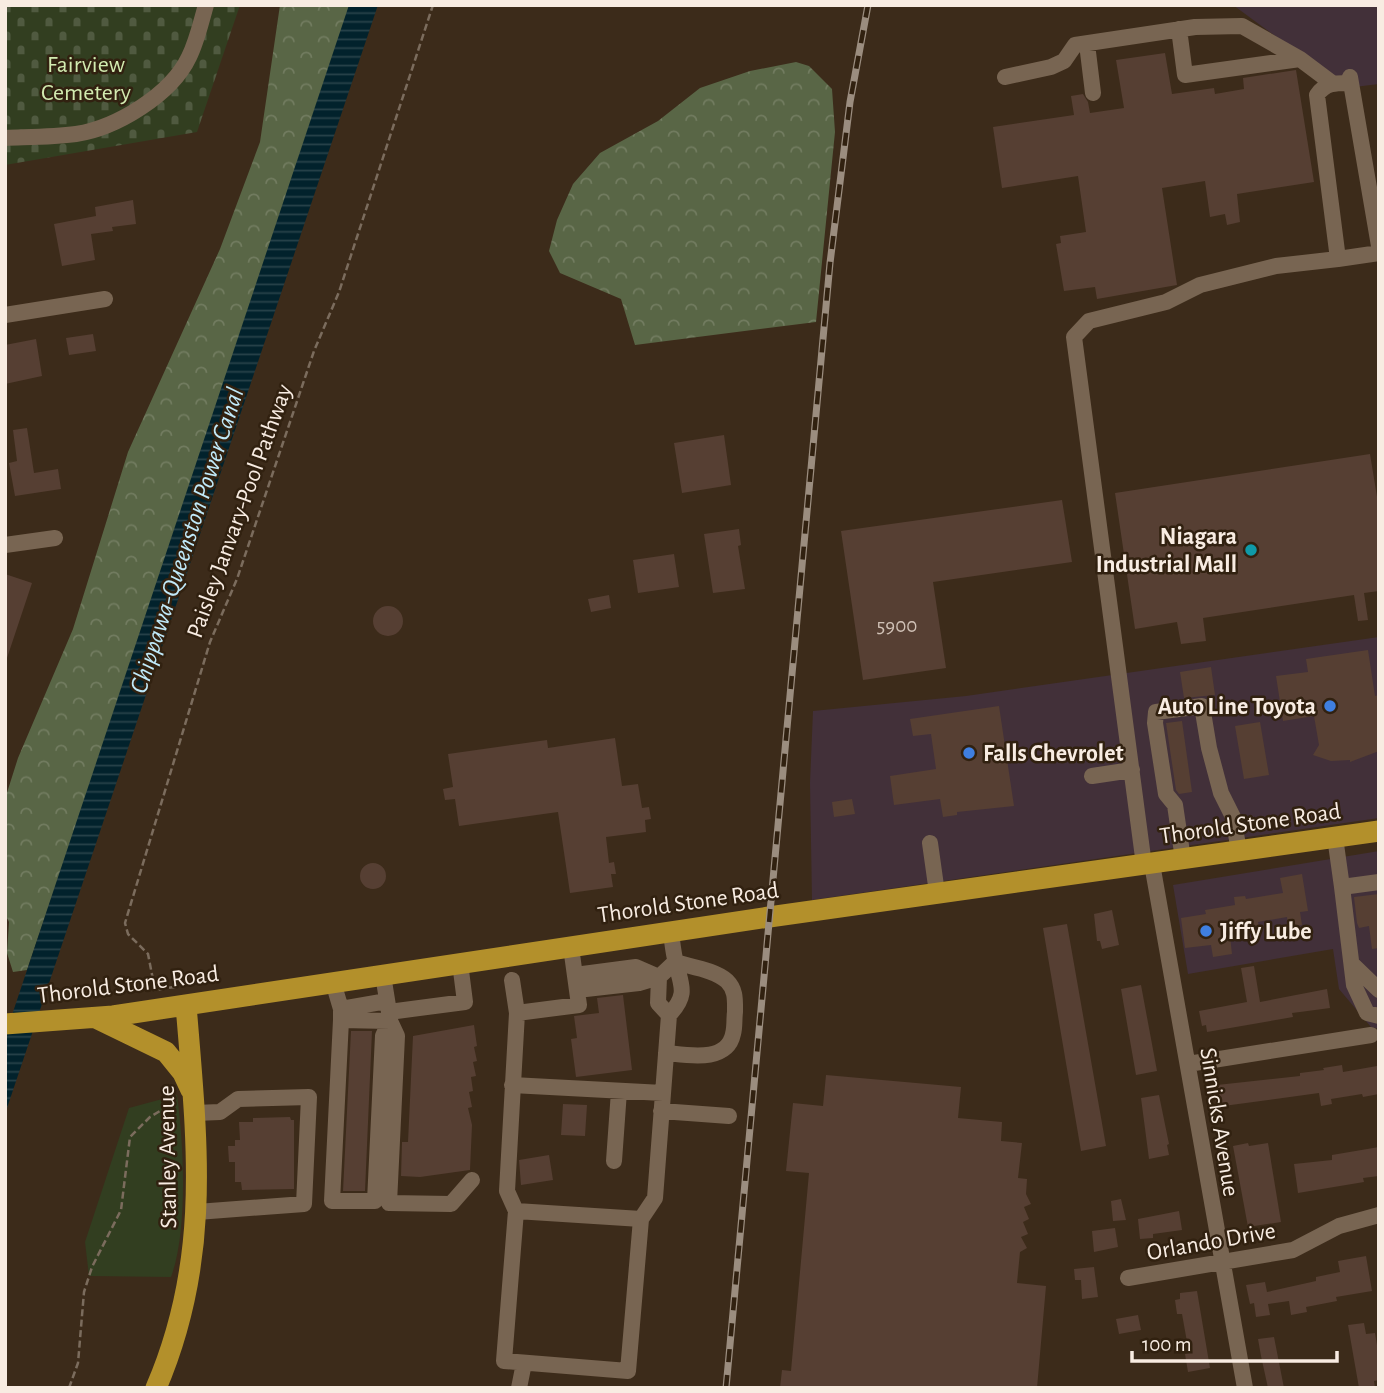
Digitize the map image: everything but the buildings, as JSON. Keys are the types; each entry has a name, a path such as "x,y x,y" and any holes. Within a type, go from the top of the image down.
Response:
{"main road":[{"name":"Thorold Stone Road","path":"5,1024 96,1018 937,893 1379,831"},
{"name":"Stanley Avenue","path":"156,1388 184,1304 197,1212 198,1178 187,1100 181,1006"},
{"path":"96,1018 166,1052 183,1073 187,1100"}],"street":[{"path":"5,138 75,134 118,122 168,83 188,59 206,5"},
{"path":"1005,77 1051,67 1064,61 1075,46 1179,30 1242,26 1300,59 1332,83"},
{"path":"1179,30 1185,75 1300,59"},
{"path":"1087,44 1093,93"},
{"path":"1379,246 1351,80 1332,83 1321,88 1317,95 1338,259 1379,253"},
{"name":"Sinnicks Avenue","path":"1245,1388 1133,774 1074,337 1089,321 1166,302 1200,285 1276,266 1338,259"},
{"path":"5,316 105,299"},
{"path":"5,545 55,538"},
{"path":"1182,859 1174,805 1166,794 1155,723 1156,712 1202,706 1209,748 1221,793 1233,817 1239,851"},
{"path":"1092,776 1163,774"},
{"path":"1335,837 1354,985 1367,1013 1379,1016"},
{"path":"930,843 937,893"},
{"path":"1342,887 1379,882"},
{"path":"512,980 517,1013 507,1191 516,1211 504,1361 628,1371 641,1219 655,1198 669,1015 680,1004 682,979 675,962 671,932"},
{"path":"517,1013 579,1005 571,947"},
{"path":"669,1015 658,1003 659,976 675,962"},
{"path":"666,1053 698,1056 714,1054 727,1048 733,1036 736,995 728,982 717,975 675,962"},
{"path":"341,1014 465,1002 460,963"},
{"path":"1352,964 1379,990"},
{"path":"576,983 636,967 659,976"},
{"path":"383,975 388,1011 397,1036 389,1203 451,1204 472,1180"},
{"path":"333,982 341,1014 332,1200 375,1201 383,1036 388,1011"},
{"path":"1188,1064 1371,1035"},
{"path":"512,1085 663,1093"},
{"path":"614,1161 619,1091"},
{"path":"187,1100 220,1112 238,1099 309,1097 304,1204 197,1212"},
{"path":"662,1111 729,1116"},
{"path":"516,1211 641,1219"},
{"name":"Orlando Drive","path":"1128,1278 1293,1250 1339,1226 1379,1215"},
{"path":"519,1388 524,1363"}],"path":[{"name":"Paisley Janvary-Pool Pathway","path":"181,1006 174,987 155,990 148,954 128,934 125,923 210,642 237,579 314,351 339,292 433,5"},
{"path":"69,1388 78,1363 83,1292 92,1267 121,1210 130,1138 150,1116 173,1103 187,1100"}],"shaded area":[{"path":"1233,5 1379,5 1379,84 1346,88"},
{"path":"1379,637 1379,818 812,900 810,783 813,711 966,696"},
{"path":"1379,851 1379,1029 1371,1027 1339,989 1333,949 1188,974 1173,885"}],"green space":[{"name":"Fairview Cemetery","path":"5,5 240,5 197,132 5,165"},
{"path":"280,5 355,5 27,970 13,972 7,953 9,922 5,914 5,799 18,758 73,629 128,452 220,249 260,142"},
{"path":"796,62 809,66 832,89 835,132 816,322 635,345 621,299 560,273 549,251 557,220 573,184 600,153 658,121 700,88 750,71"},
{"path":"177,1095 183,1188 180,1236 171,1277 89,1276 85,1242 129,1108"}],"water":[{"name":"Chippawa-Queenston Power Canal","path":"349,5 378,5 5,1114 5,1036"}],"railway":[{"path":"726,1388 830,263 850,102 868,5"}],"place":[{"name":"Niagara Industrial Mall","path":"1251,550"},
{"name":"Auto Line Toyota","path":"1330,706"},
{"name":"Falls Chevrolet","path":"969,753"},
{"name":"Jiffy Lube","path":"1206,931"}]}
